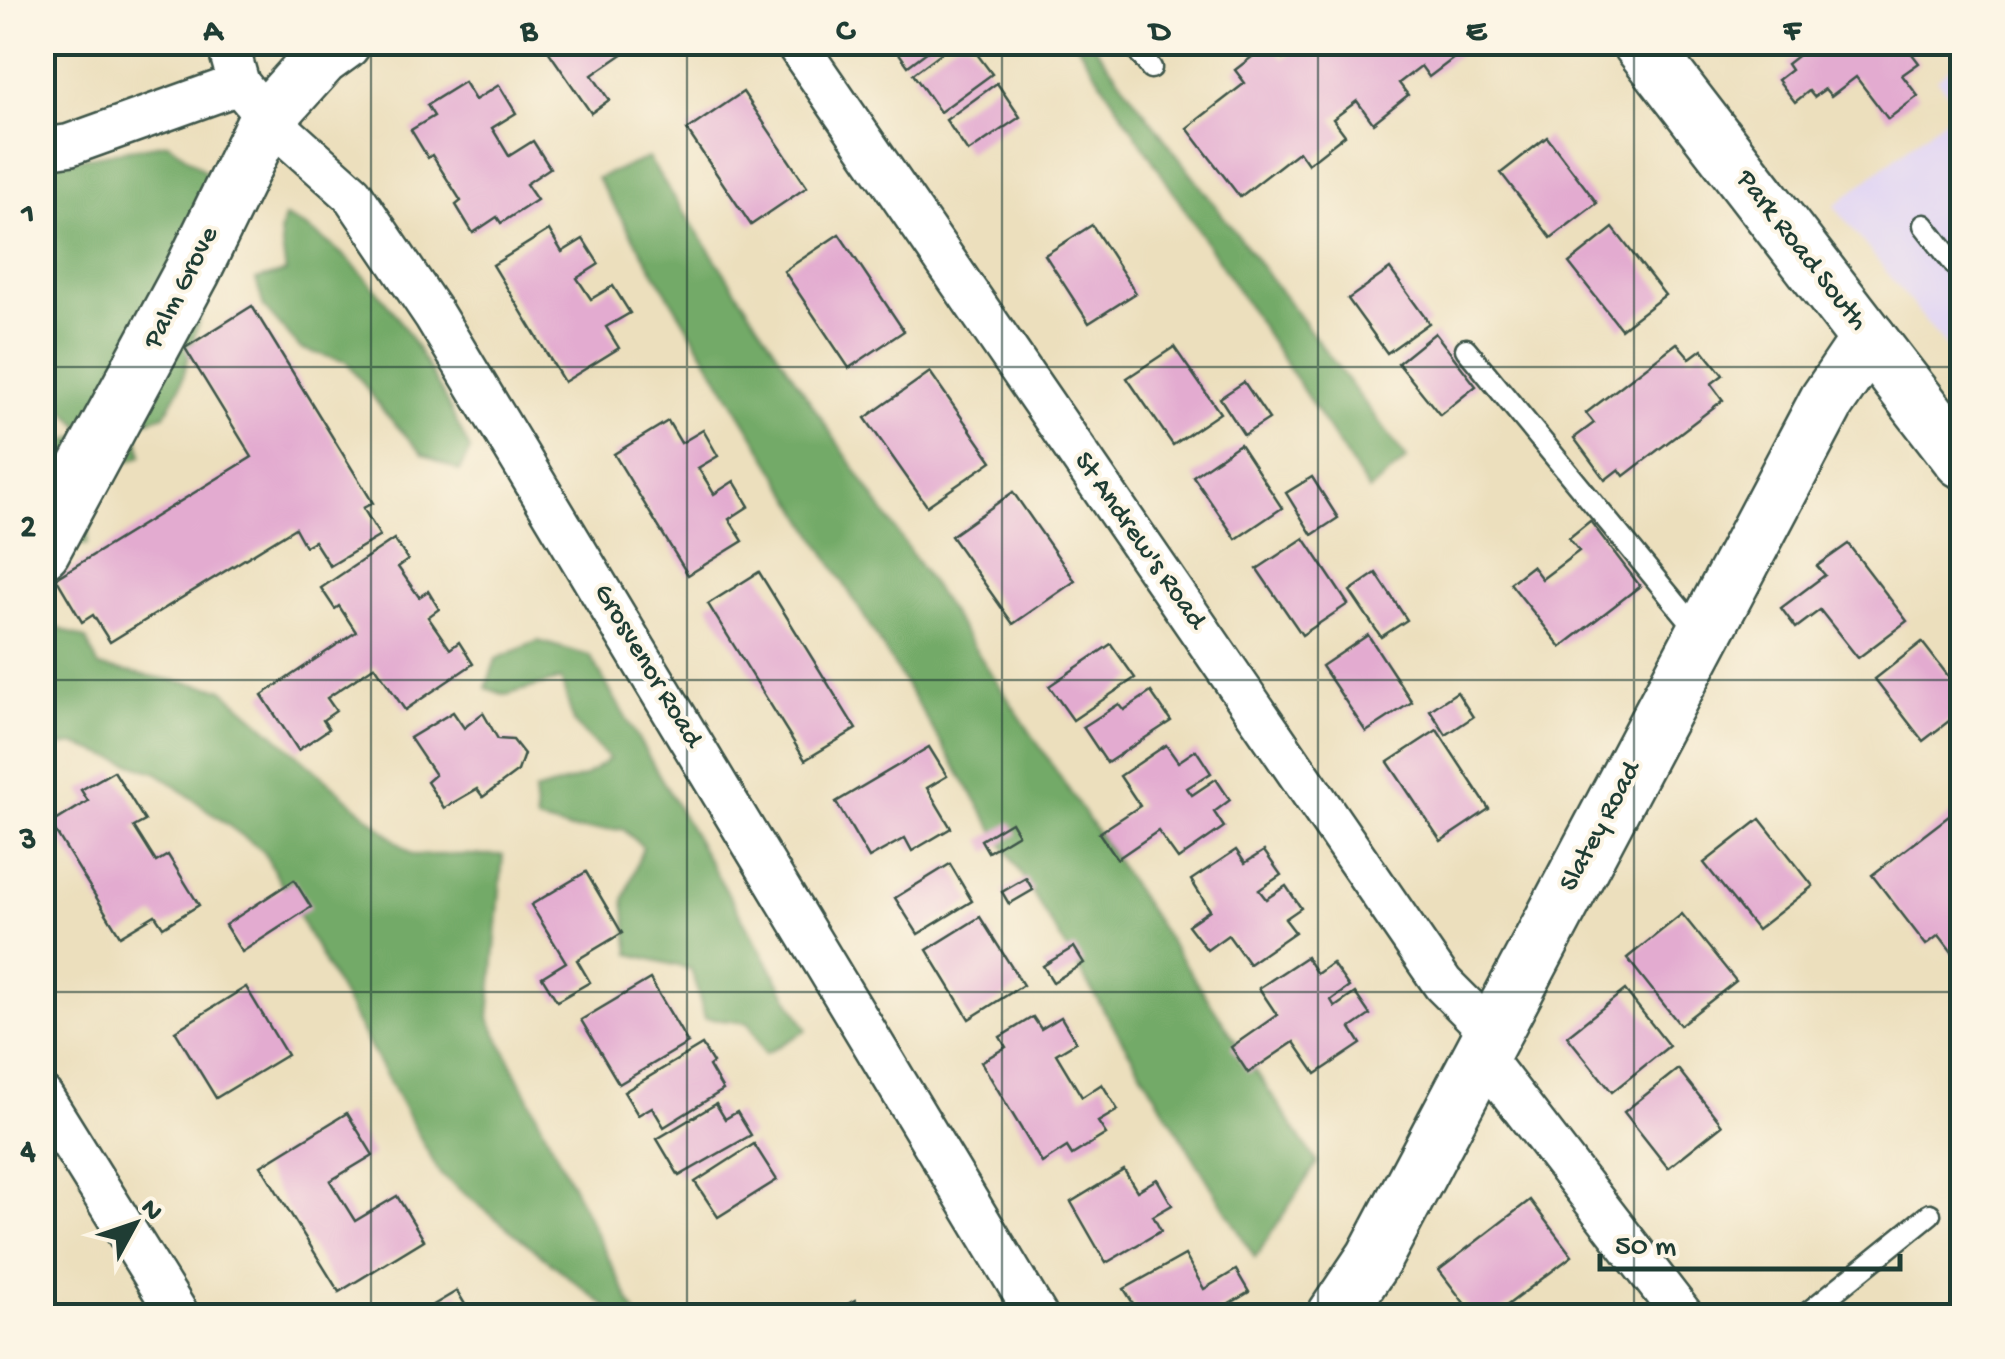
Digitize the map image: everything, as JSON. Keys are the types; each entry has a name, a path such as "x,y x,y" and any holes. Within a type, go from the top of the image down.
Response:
{"street":[{"path":"42,149 253,101 227,42"},
{"name":"Palm Grove","path":"42,550 192,272 253,101 343,42"},
{"name":"St Andrew's Road","path":"795,42 1443,984 1683,1316"},
{"name":"Park Road South","path":"1640,43 1962,460"},
{"name":"Grosvenor Road","path":"253,101 352,194 434,315 1037,1316"},
{"name":"Slatey Road","path":"1336,1316 1374,1258 1827,401 1869,339"},
{"path":"42,1096 180,1316"}],"lane":[{"path":"1132,42 1151,68"},
{"path":"1924,225 1962,274"},
{"path":"1466,349 1702,636"},
{"path":"1804,1316 1930,1214"}],"shaded area":[{"path":"1944,43 1962,43 1962,367 1834,206 1959,107 1937,79 1958,61"}],"green space":[{"path":"1076,43 1092,43 1407,459 1369,491"},
{"path":"168,143 238,197 231,243 200,316 180,387 165,415 135,424 142,456 119,464 91,514 87,544 62,546 43,573 43,448 48,450 86,432 43,388 43,165"},
{"path":"648,158 1317,1163 1255,1258 597,178"},
{"path":"285,217 347,259 397,317 418,349 470,450 459,471 423,454 385,413 347,362 301,349 264,307 256,280 286,272 280,233"},
{"path":"42,622 86,639 99,667 222,689 412,855 503,855 489,1018 637,1316 618,1316 440,1174 263,851 158,773 74,744 43,748"},
{"path":"538,641 590,656 807,1030 765,1054 748,1023 705,1018 691,969 630,954 624,900 643,847 623,829 571,830 537,821 534,792 584,777 609,759 574,723 561,679 506,695 486,688 496,659"}],"building":[{"path":"542,42 640,42 592,75 609,100 591,113"},
{"path":"891,42 940,42 908,66"},
{"path":"956,42 968,42 992,74 940,112 913,74"},
{"path":"1305,42 1475,42 1429,77 1421,66 1399,83 1408,95 1373,123 1357,101 1333,119 1345,135 1308,164 1299,151 1240,197 1187,128 1245,83 1235,70 1270,43 1283,59"},
{"path":"1800,42 1858,42 1861,46 1865,42 1903,42 1919,63 1902,75 1918,96 1888,119 1856,77 1831,96 1825,89 1814,97 1809,91 1795,102 1778,80 1791,70 1787,64 1801,53 1796,46"},
{"path":"464,82 475,100 499,85 516,113 492,128 509,156 533,141 550,168 526,184 537,200 501,223 497,217 473,233 456,205 461,201 411,130 434,116 427,105"},
{"path":"997,83 1020,117 968,152 946,120"},
{"path":"743,92 807,187 751,225 687,130"},
{"path":"1547,137 1597,203 1551,238 1501,173"},
{"path":"1092,225 1136,293 1089,323 1045,255"},
{"path":"1613,228 1665,295 1621,329 1569,263"},
{"path":"549,230 562,252 583,239 599,264 577,278 591,299 613,286 630,313 606,327 619,348 564,382 493,265"},
{"path":"839,234 904,331 849,368 784,271"},
{"path":"1390,269 1429,323 1387,353 1348,299"},
{"path":"252,306 373,503 363,508 380,536 330,566 314,541 305,546 295,528 110,642 93,615 82,622 56,578 252,457 185,348"},
{"path":"1435,333 1476,386 1440,415 1398,363"},
{"path":"1677,343 1690,358 1702,349 1723,375 1711,384 1723,400 1624,476 1619,469 1605,480 1574,438 1594,423 1586,413"},
{"path":"1174,347 1220,413 1173,445 1127,378"},
{"path":"930,372 992,461 927,506 865,418"},
{"path":"1244,382 1269,419 1244,435 1220,398"},
{"path":"668,421 681,443 703,430 718,456 698,468 714,494 734,481 749,506 729,519 743,541 688,575 614,454"},
{"path":"1240,444 1282,508 1236,539 1193,476"},
{"path":"1312,477 1338,518 1312,535 1286,493"},
{"path":"1013,492 1075,581 1013,624 951,536"},
{"path":"1590,521 1640,586 1561,647 1510,583 1532,566 1542,579 1579,551 1569,538"},
{"path":"1304,538 1348,604 1302,635 1257,569"},
{"path":"394,539 408,560 398,567 419,597 428,591 439,609 428,617 450,649 459,642 473,664 405,710 375,666 327,698 336,711 323,720 329,729 298,750 262,695 356,632 321,588"},
{"path":"1848,544 1907,621 1858,658 1820,610 1796,628 1781,608 1825,575 1817,566"},
{"path":"759,572 856,729 805,760 708,604"},
{"path":"1376,573 1407,620 1381,637 1350,591"},
{"path":"1368,635 1412,702 1366,732 1322,666"},
{"path":"1922,642 1962,694 1962,711 1923,741 1875,679"},
{"path":"1111,644 1135,678 1073,720 1049,686"},
{"path":"1151,692 1171,721 1107,763 1083,727 1119,704 1124,710"},
{"path":"1457,692 1473,717 1446,735 1430,710"},
{"path":"453,712 464,728 483,713 498,739 513,740 524,754 518,771 483,797 477,789 444,808 427,782 435,775 410,738"},
{"path":"1437,730 1489,809 1441,841 1388,762"},
{"path":"1166,745 1178,762 1196,750 1211,773 1187,788 1192,795 1216,779 1230,800 1214,812 1224,827 1178,859 1158,831 1117,859 1099,833 1140,806 1120,776"},
{"path":"929,747 947,776 927,788 951,828 912,851 905,838 869,858 836,802"},
{"path":"114,771 145,821 134,827 156,862 168,855 199,905 163,927 155,915 120,936 51,824 88,801 81,790"},
{"path":"1962,806 1962,965 1939,935 1926,945 1872,875"},
{"path":"1760,819 1813,886 1757,930 1704,863"},
{"path":"1011,822 1018,834 988,852 981,840"},
{"path":"1236,850 1245,863 1264,851 1281,875 1259,890 1266,899 1286,886 1301,908 1285,919 1295,932 1249,964 1228,935 1207,950 1188,925 1210,910 1191,880"},
{"path":"950,864 972,901 918,934 895,898"},
{"path":"586,872 622,933 577,960 590,982 557,1001 542,977 566,962 531,905"},
{"path":"1026,878 1033,890 1009,904 1002,892"},
{"path":"294,880 311,907 242,952 225,925"},
{"path":"1682,914 1736,981 1680,1025 1627,958"},
{"path":"980,917 1023,985 969,1019 927,950"},
{"path":"1074,947 1084,963 1053,982 1043,966"},
{"path":"1306,957 1317,974 1332,963 1349,987 1331,1000 1335,1007 1355,993 1370,1015 1351,1028 1361,1044 1316,1074 1294,1042 1248,1073 1231,1047 1277,1015 1259,988"},
{"path":"650,979 688,1043 619,1084 581,1020"},
{"path":"246,987 287,1055 216,1098 175,1031"},
{"path":"1625,990 1669,1046 1612,1092 1567,1036"},
{"path":"1033,1017 1041,1029 1061,1017 1076,1042 1056,1054 1082,1097 1102,1084 1118,1110 1098,1122 1106,1134 1072,1155 1067,1147 1042,1163 981,1062 1006,1047 1000,1037"},
{"path":"702,1045 723,1090 664,1127 652,1107 638,1115 624,1092"},
{"path":"1678,1069 1722,1125 1668,1168 1624,1112"},
{"path":"716,1104 725,1119 737,1112 751,1135 679,1176 657,1139"},
{"path":"347,1113 373,1155 330,1181 355,1221 397,1196 424,1240 339,1292 261,1166"},
{"path":"754,1144 777,1180 718,1217 695,1182"},
{"path":"1124,1170 1137,1191 1157,1179 1172,1205 1153,1216 1161,1231 1106,1263 1071,1202"},
{"path":"1530,1200 1572,1256 1493,1316 1474,1316 1439,1270"},
{"path":"1185,1255 1204,1289 1236,1270 1249,1292 1216,1312 1219,1316 1141,1316 1124,1289"},
{"path":"457,1291 472,1316 415,1316"},
{"path":"855,1300 865,1316 827,1316"}]}
